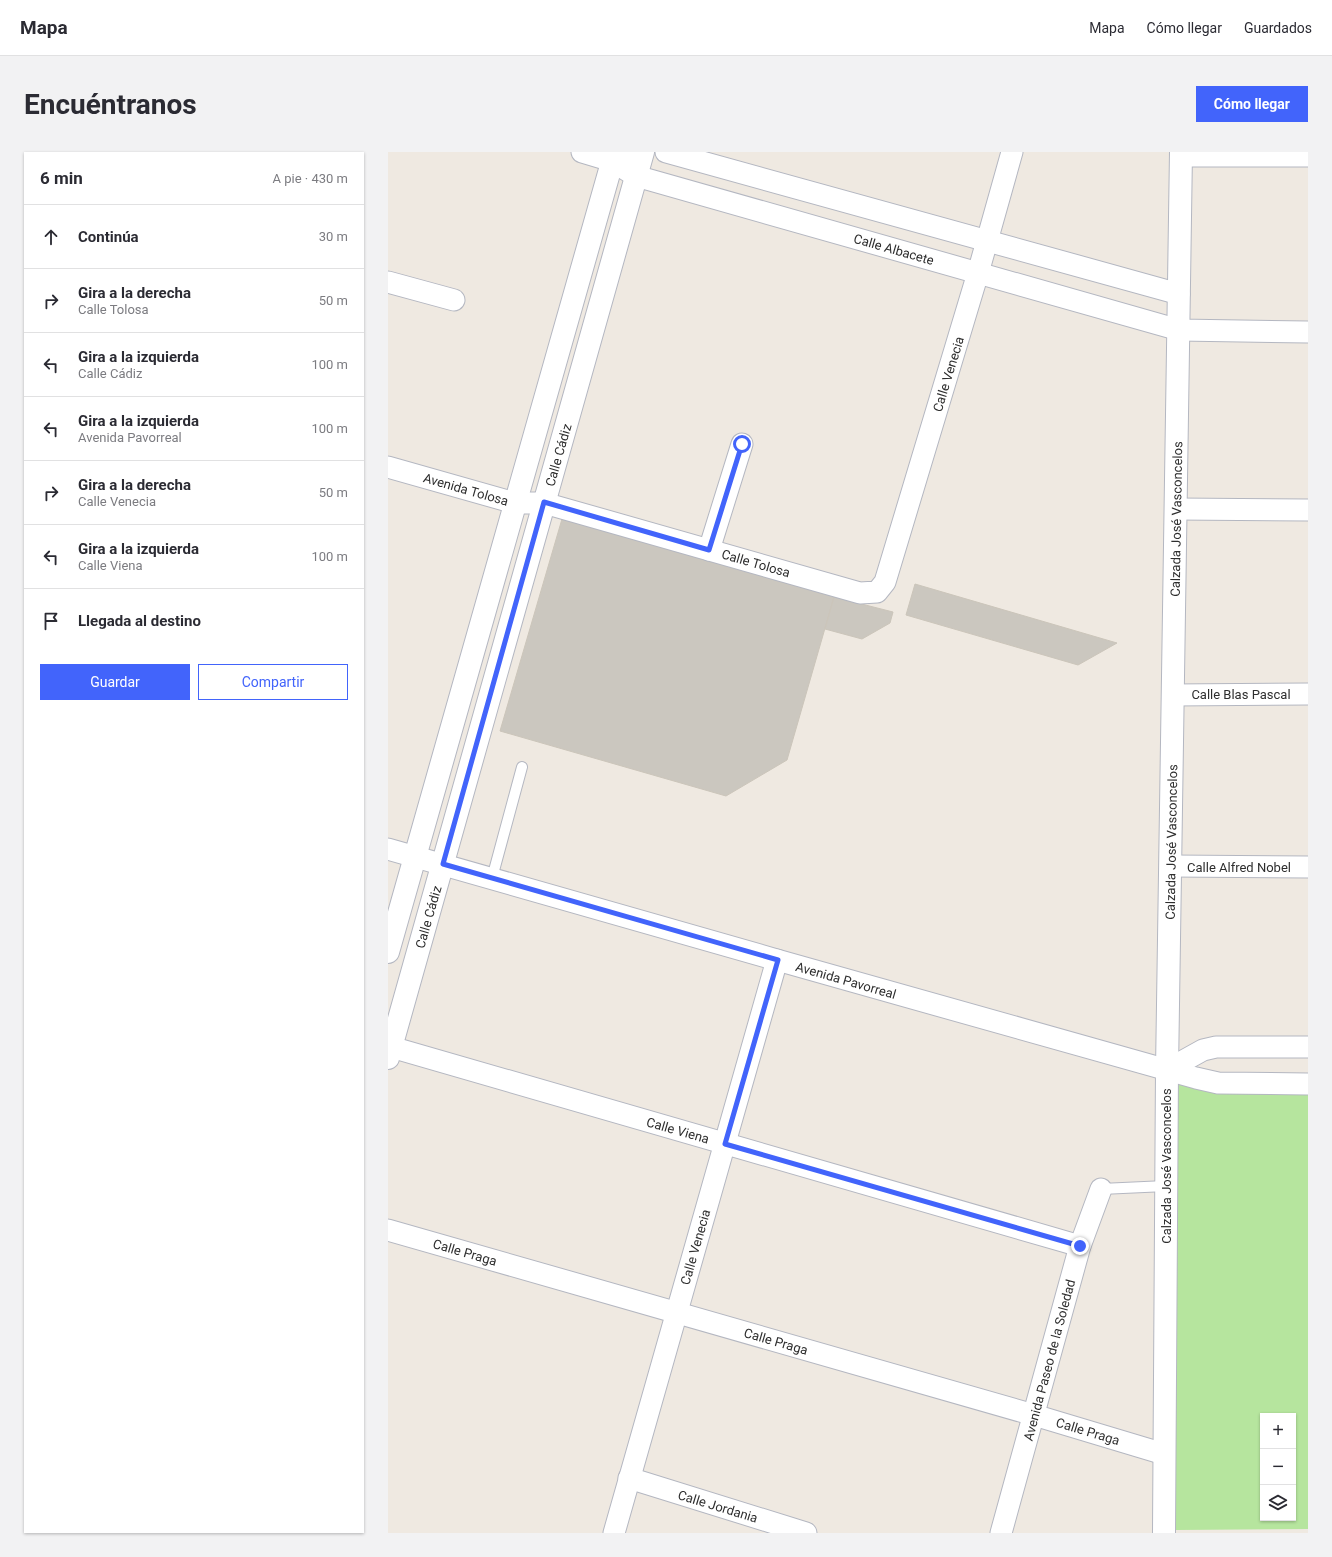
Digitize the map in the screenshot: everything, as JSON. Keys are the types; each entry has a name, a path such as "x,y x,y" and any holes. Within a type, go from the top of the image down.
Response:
{"street":[{"name":"Calle Albacete","path":"582,152 620,155 636,176 1179,330 1308,332"},
{"name":"Calle Cádiz","path":"389,1052 643,152"},
{"path":"666,152 1179,294"},
{"name":"Calle Venecia","path":"876,592 885,582 978,273 1012,152"},
{"path":"1181,154 1308,156"},
{"name":"Calzada José Vasconcelos","path":"1164,1533 1167,1070 1181,154"},
{"path":"388,952 515,502 620,155"},
{"path":"388,282 454,300"},
{"path":"709,550 742,444"},
{"name":"Avenida Tolosa","path":"388,467 515,502 544,502"},
{"name":"Calle Tolosa","path":"544,502 860,593 876,592"},
{"path":"1176,509 1308,510"},
{"name":"Calle Blas Pascal","path":"1173,695 1308,694"},
{"name":"Avenida Pavorreal","path":"388,849 1167,1070 1218,1083 1308,1084"},
{"name":"Calle Alfred Nobel","path":"1171,866 1308,867"},
{"name":"Calle Venecia","path":"614,1533 778,960"},
{"path":"1167,1070 1203,1050 1216,1047 1308,1047"},
{"name":"Calle Viena","path":"389,1052 725,1144 1080,1246"},
{"name":"Avenida Paseo de la Soledad","path":"1001,1533 1080,1246 1101,1189"},
{"name":"Calle Praga","path":"388,1230 1034,1415 1164,1454"},
{"name":"Calle Jordania","path":"630,1478 806,1533"}],"lane":[{"path":"492,878 522,767"},
{"path":"1101,1189 1166,1186"}],"green space":[{"path":"1172,1079 1308,1091 1308,1529 1175,1530"}],"building":[{"path":"562,519 834,597 787,760 726,796 500,731"},
{"path":"915,584 1117,643 1078,665 906,615"},
{"path":"834,597 893,612 890,623 862,639 825,629"}],"route":[{"path":"742,444 709,550 544,502 443,864 778,960 725,1144 1080,1246"}]}
